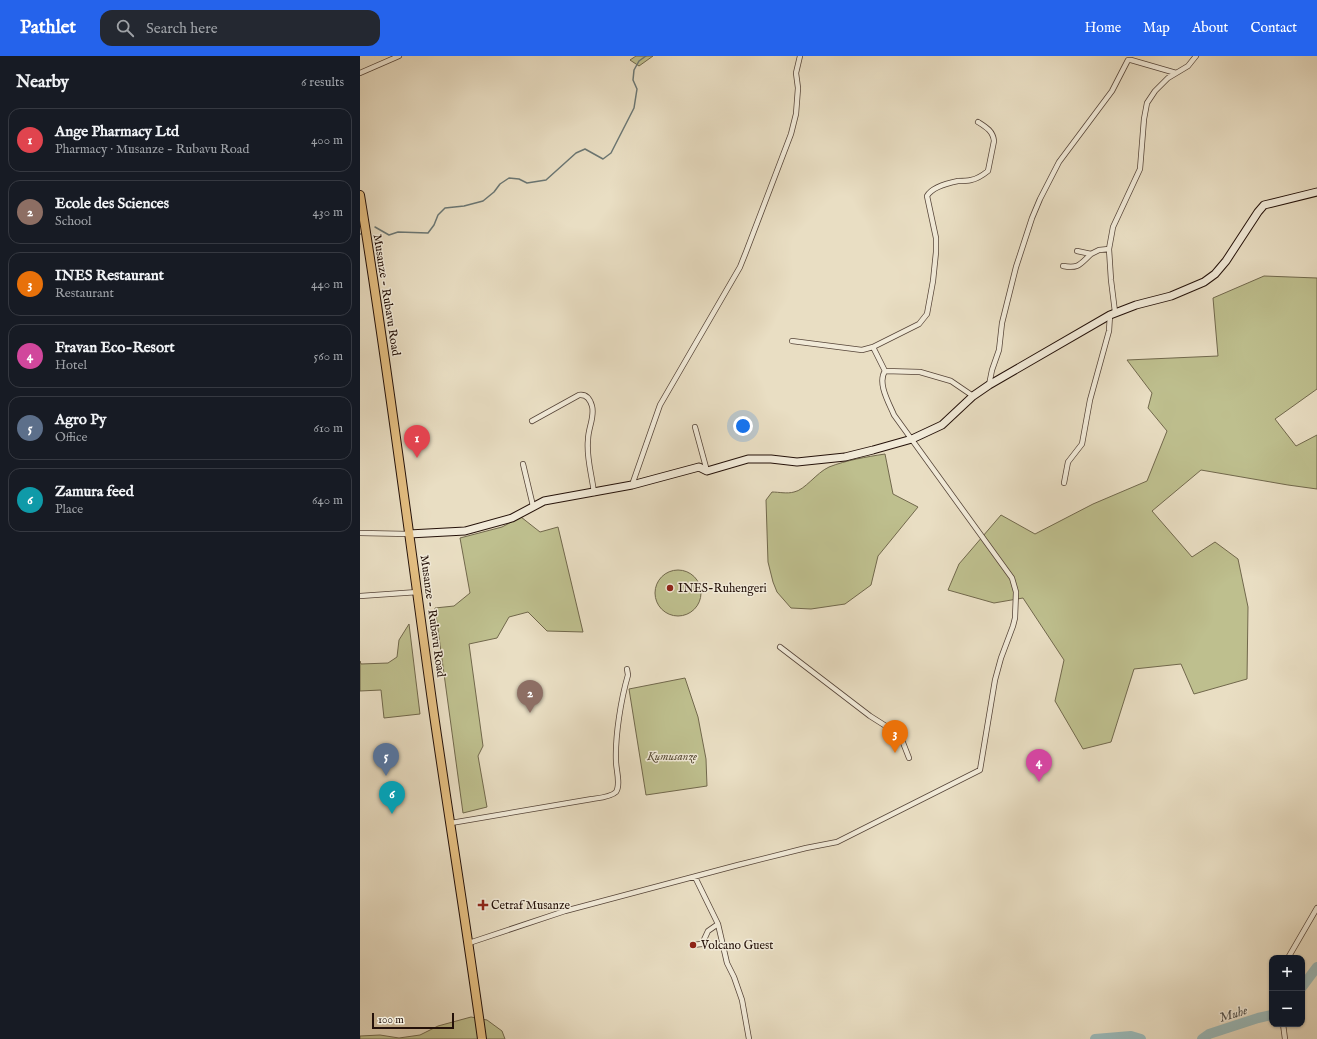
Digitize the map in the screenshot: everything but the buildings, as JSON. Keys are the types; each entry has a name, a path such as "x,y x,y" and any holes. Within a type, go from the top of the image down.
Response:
{"highway":[{"name":"Musanze - Rubavu Road","path":"360,195 380,320 409,534 482,1039"}],"main road":[{"path":"409,534 465,531 512,518 532,506 544,501 632,485 699,467 707,471 748,459 771,459 797,462 845,457 912,439 942,425 973,396 989,385 1112,314 1136,305 1171,296 1204,282 1215,274 1226,261 1258,212 1264,206 1317,192"}],"street":[{"path":"360,74 399,56"},
{"path":"632,485 660,404 740,267 746,252 791,134 796,114 798,88 796,73 800,56"},
{"path":"1064,483 1068,462 1082,444 1090,400 1109,331 1112,314 1109,249 1113,227 1140,169 1144,119 1147,103 1155,91 1168,78 1188,66 1196,56"},
{"path":"989,385 992,370 999,350 1002,323 1016,267 1032,218 1059,162 1112,91 1128,60 1176,73"},
{"path":"792,341 862,350 873,347 919,324 927,314 936,252 936,238 927,196 929,193 941,186 957,182 970,181 978,178 988,171 994,141 993,136 989,129 978,122"},
{"path":"1063,266 1072,268 1077,266 1091,254 1100,250 1109,249"},
{"path":"1077,251 1091,254"},
{"path":"873,347 885,371"},
{"path":"885,371 920,372 951,381 973,396"},
{"path":"469,943 565,910 846,839 980,770 995,680 1001,658 1013,626 1016,602 1014,584 1012,578 894,415 883,387 882,376 885,371"},
{"path":"532,421 579,395 586,396 592,405 593,413 587,447 594,492"},
{"path":"695,427 707,471"},
{"path":"523,464 532,506"},
{"path":"360,533 409,534"},
{"path":"360,596 418,592"},
{"path":"780,647 870,716 900,735 909,758"},
{"path":"451,823 592,800 613,794 617,790 618,783 616,741 628,675 627,669"},
{"path":"694,877 718,924 727,963 734,976 742,1000 749,1039"},
{"path":"1290,955 1317,908"},
{"path":"692,945 702,944 708,931 718,924"},
{"path":"1283,1027 1285,1039"}],"green space":[{"path":"636,56 653,56 639,66 630,60"},
{"path":"1264,276 1317,278 1317,389 1275,419 1296,446 1317,435 1317,489 1201,470 1152,511 1192,557 1215,542 1238,559 1248,607 1247,679 1194,694 1181,664 1134,669 1111,742 1083,749 1055,701 1064,660 1023,598 994,603 948,590 959,564 1001,515 1035,534 1093,504 1147,481 1167,431 1148,408 1152,393 1127,360 1218,356 1213,298"},
{"path":"885,454 893,494 918,507 878,556 871,585 845,604 811,609 791,608 777,592 768,562 766,500 772,492 789,493 798,491 829,467"},
{"path":"521,517 540,532 558,527 583,632 547,631 528,612 509,617 497,638 469,644 483,746 478,756 487,807 463,813 435,608 454,606 470,593 460,538 502,527"},
{"path":"674,570 682,570 691,574 697,580 701,593 697,606 691,612 682,616 674,616 665,612 659,606 655,597 655,589 659,580 665,574"},
{"path":"409,624 420,714 384,718 381,690 360,691 360,661 361,664 388,663 397,657 399,640"},
{"name":"Kumusanze","path":"685,678 698,717 706,759 707,786 646,795 629,689"},
{"path":"471,1017 487,1020 502,1031 505,1039 360,1039 360,1036 380,1035 399,1038 420,1035 438,1026"}],"waterway":[{"path":"375,227 389,235 398,232 428,233 434,225 438,215 445,208 464,206 483,201 494,192 500,184 509,178 519,179 527,183 546,180 576,153 585,149 603,159 611,153 634,108 637,89 633,80 634,70 639,61 646,56"},
{"name":"Muhe","path":"1305,983 1317,967"},
{"name":"Muhe","path":"1202,1039 1209,1034 1269,1016"},
{"name":"Muhe","path":"1095,1039 1131,1036 1141,1039"}],"place":[{"name":"Ange Pharmacy Ltd","path":"417,458"},
{"name":"INES-Ruhengeri","path":"670,588"},
{"name":"Ecole des Sciences","path":"530,713"},
{"name":"INES Restaurant","path":"895,753"},
{"name":"Agro Py","path":"386,776"},
{"name":"Fravan Eco-Resort","path":"1039,782"},
{"name":"Zamura feed","path":"392,814"},
{"name":"Cetraf Musanze","path":"483,905"},
{"name":"Volcano Guest","path":"693,945"}]}
